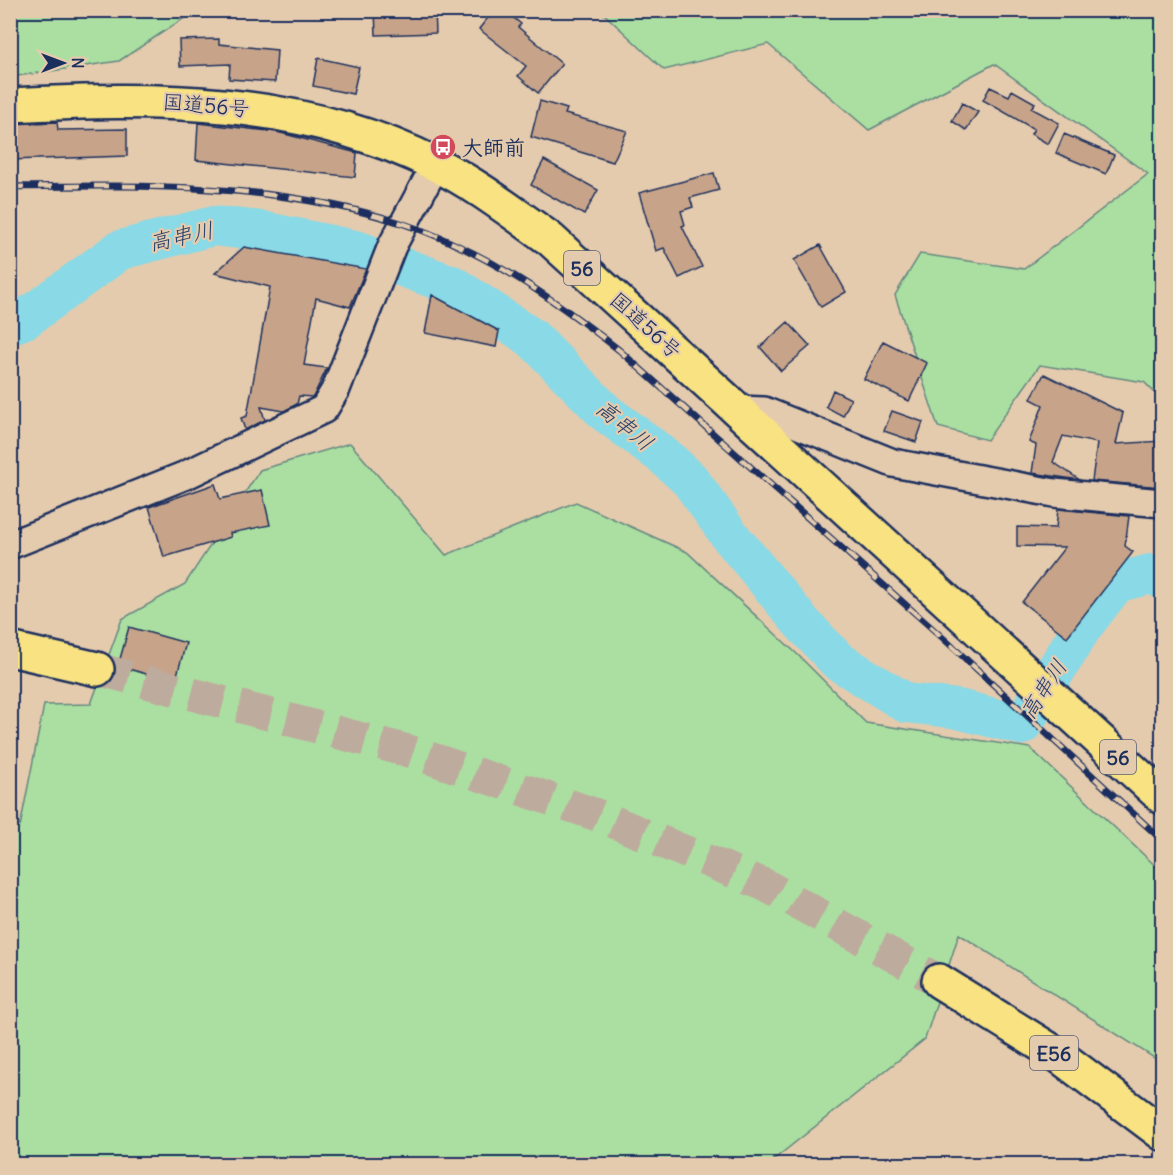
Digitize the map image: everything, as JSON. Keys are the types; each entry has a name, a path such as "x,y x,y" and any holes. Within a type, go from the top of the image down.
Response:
{"highway":[{"name":"国道56号","path":"10,105 133,100 217,104 261,110 379,141 436,164 496,200 550,239 1162,797"},
{"path":"10,649 97,669"},
{"name":"E56","path":"939,981 1058,1055 1162,1133"}],"street":[{"path":"10,545 186,475 324,409 336,389 392,246 436,164"},
{"path":"737,410 764,411 893,463 1054,493 1162,503"}],"green space":[{"path":"11,10 195,11 119,61 11,77"},
{"path":"601,11 1162,11 1162,400 1144,382 1040,365 987,440 938,427 895,295 920,254 1024,269 1148,174 994,64 869,130 768,44 664,70"},
{"path":"350,443 446,555 576,502 687,552 797,654 866,723 1030,748 1162,872 1162,1063 959,934 925,1039 768,1164 11,1164 10,790 20,827 44,705 91,704 122,619 185,584 260,470"}],"building":[{"path":"375,10 435,10 436,33 376,35"},
{"path":"494,10 504,10 521,24 518,27 562,64 538,93 518,76 526,66 479,29"},
{"path":"219,39 219,44 277,50 275,82 229,79 230,64 180,66 179,40"},
{"path":"318,58 359,67 353,94 313,86"},
{"path":"990,87 1009,96 1012,90 1035,103 1031,108 1059,123 1048,144 1031,134 1034,129 983,100"},
{"path":"540,101 567,109 565,114 627,131 613,162 531,137"},
{"path":"962,103 978,112 966,130 952,121"},
{"path":"57,122 58,130 127,129 127,156 10,160 10,124"},
{"path":"198,123 277,132 357,153 355,177 196,160"},
{"path":"1064,134 1114,155 1106,174 1056,153"},
{"path":"544,160 598,190 584,215 531,185"},
{"path":"714,173 719,190 690,198 693,207 681,211 685,225 682,226 702,267 679,278 664,248 656,251 639,193"},
{"path":"820,245 846,292 821,307 794,260"},
{"path":"244,247 366,269 350,307 316,298 304,365 327,368 313,397 299,396 297,404 284,411 261,407 265,420 245,430 241,418 247,416 270,287 215,273"},
{"path":"432,295 499,331 496,347 425,333"},
{"path":"788,322 810,346 781,371 760,347"},
{"path":"883,341 927,363 909,401 864,379"},
{"path":"1044,374 1123,413 1116,444 1162,441 1162,487 1092,481 1097,443 1063,436 1053,462 1080,480 1032,473 1036,445 1029,442 1043,405 1031,399"},
{"path":"833,390 851,399 843,416 826,407"},
{"path":"892,411 923,422 916,442 884,431"},
{"path":"215,484 220,499 262,490 270,525 230,533 231,537 164,557 149,507"},
{"path":"1058,509 1129,516 1125,546 1133,552 1067,637 1022,602 1065,547 1017,546 1017,527 1056,528"},
{"path":"129,627 186,643 175,682 118,666"}],"waterway":[{"name":"高串川","path":"10,325 25,319 120,250 213,226 262,231 356,250 452,285 532,338 606,413 665,457 690,480 730,536 801,622 838,661 906,703 958,709 1022,725 1083,626 1116,583 1150,574 1162,579"}],"tunnel":[{"path":"97,669 412,752 597,815 765,885 939,981"}],"railway":[{"path":"10,187 109,186 207,189 305,200 401,223 460,246 488,261 542,294 619,350 943,638 1162,840"}],"place":[{"name":"大師前","path":"443,147"}]}
